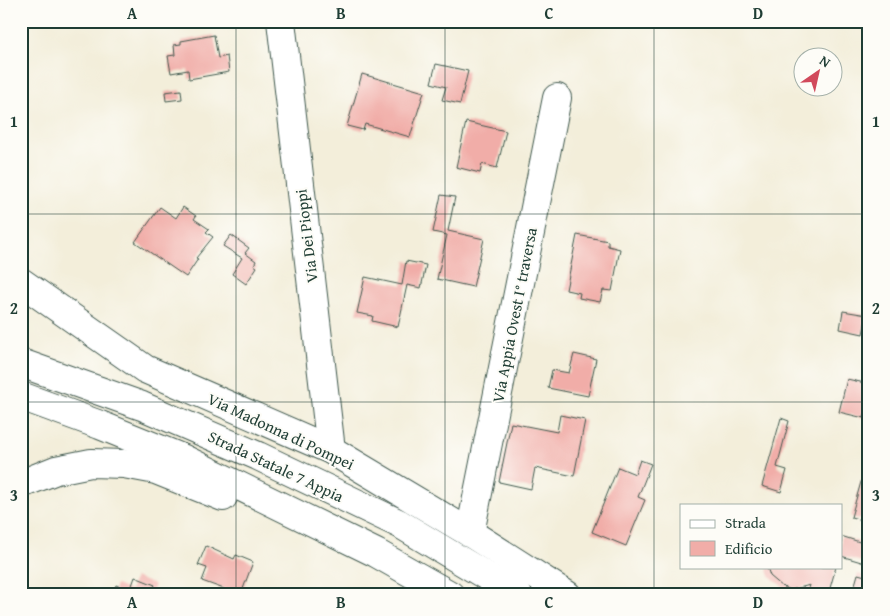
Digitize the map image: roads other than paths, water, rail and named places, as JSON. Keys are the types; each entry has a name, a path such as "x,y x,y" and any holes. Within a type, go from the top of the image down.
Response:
{"main road":[{"name":"Via Dei Pioppi","path":"281,21 331,450"},
{"name":"Via Appia Ovest I° traversa","path":"470,533 557,98"},
{"name":"Via Madonna di Pompei","path":"21,282 144,369 331,450 470,533 567,595"},
{"name":"Strada Statale 7 Appia","path":"21,363 142,406 258,456 400,524 518,595"},
{"name":"Strada Statale 7 Appia","path":"21,396 100,425 184,460 376,553 450,595"},
{"path":"21,484 56,470 91,463 124,464 156,470 238,503 311,536 376,553"}]}
